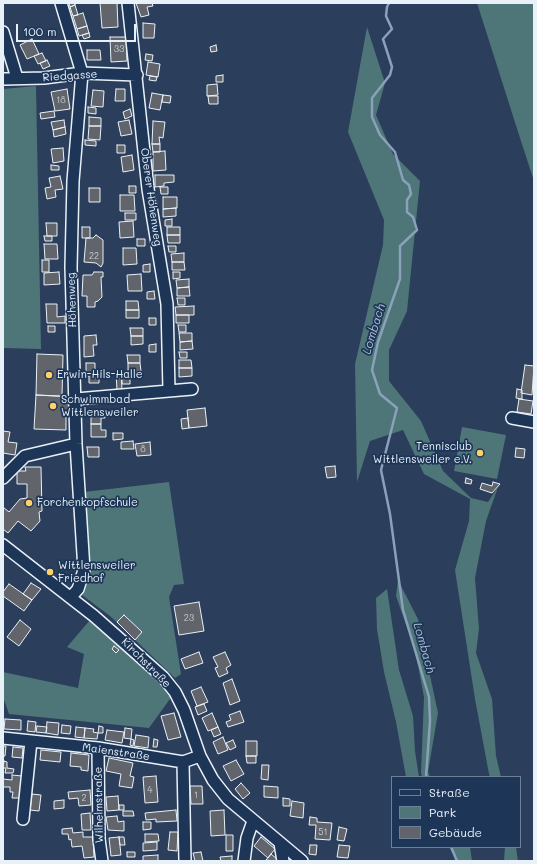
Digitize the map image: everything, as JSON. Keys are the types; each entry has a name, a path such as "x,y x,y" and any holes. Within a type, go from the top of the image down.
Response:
{"street":[{"name":"Höhenweg","path":"60,3 82,73 73,181 71,267 76,399 76,444 84,570 78,589 71,597"},
{"name":"Oberer Höhenweg","path":"128,3 137,75 148,189 167,304 169,391"},
{"path":"3,32 17,78"},
{"name":"Riedgasse","path":"3,79 44,78 82,73 137,75"},
{"path":"76,399 192,389"},
{"path":"512,418 534,422"},
{"path":"3,478 25,456 76,444"},
{"name":"Kirchstraße","path":"3,545 71,597 129,645 163,677 174,692 184,710 200,756 212,780 228,799 302,861"},
{"name":"Maienstraße","path":"3,738 98,748 183,762 200,756"},
{"path":"23,819 31,741"},
{"name":"Wilhelmstraße","path":"98,748 99,839 102,861"},
{"path":"183,762 185,861"},
{"path":"244,861 247,838 253,821"},
{"path":"280,843 283,861"}],"green space":[{"path":"477,3 534,3 534,181 520,138"},
{"path":"367,27 385,83 376,115 393,154 420,181 407,311 389,350 389,381 421,421 443,471 471,498 488,502 498,487 486,521 475,578 479,629 476,653 492,699 496,756 501,776 490,776 489,774 475,699 455,570 469,521 470,499 424,474 403,430 370,441 357,482 355,364 383,245 384,220 348,132"},
{"path":"36,86 41,349 3,348 3,89"},
{"name":"Tennisclub Wittlensweiler e.V.","path":"462,427 506,435 497,479 454,471"},
{"path":"169,482 184,584 174,585 169,597 181,674 175,678 110,616 82,595 89,580 84,492"},
{"path":"398,580 418,619 438,713 428,772 430,776 422,776 421,773 424,697 415,650 396,596"},
{"path":"387,589 399,670 413,716 415,751 419,776 406,776 396,722 384,672 377,629 376,598"},
{"path":"90,620 175,692 149,728 9,714 3,697 3,672 78,688 84,654 67,647"},
{"path":"451,848 470,848 472,861 456,861"},
{"path":"505,848 516,848 518,861 504,861"}],"building":[{"path":"69,3 75,3 75,5 70,7"},
{"path":"100,3 117,3 118,27 102,28"},
{"path":"136,3 152,3 153,6 147,7 149,15 141,17"},
{"path":"75,5 78,15 73,16 70,7"},
{"path":"83,13 87,26 77,29 73,16"},
{"path":"143,23 155,24 154,38 143,38"},
{"path":"87,26 89,33 79,36 77,29"},
{"path":"89,33 90,37 84,39 82,35"},
{"path":"110,37 126,37 127,61 111,62"},
{"path":"32,39 39,54 27,59 20,45"},
{"path":"216,45 217,51 211,52 210,47"},
{"path":"87,50 100,50 101,60 87,60"},
{"path":"42,53 46,61 38,64 34,56"},
{"path":"146,54 153,55 152,61 145,60"},
{"path":"47,60 50,66 43,69 40,63"},
{"path":"148,62 160,64 158,77 146,75"},
{"path":"223,75 223,82 216,82 216,76"},
{"path":"150,76 157,77 156,81 149,80"},
{"path":"217,84 218,95 207,96 207,85"},
{"path":"67,89 70,109 55,111 51,92"},
{"path":"116,89 125,89 125,101 115,101"},
{"path":"93,90 104,91 103,107 91,106"},
{"path":"152,93 163,95 160,110 149,108"},
{"path":"163,95 171,96 170,103 162,102"},
{"path":"208,96 218,96 218,104 209,104"},
{"path":"88,107 96,108 96,114 88,113"},
{"path":"130,109 132,116 125,119 123,112"},
{"path":"54,111 55,117 41,119 40,113"},
{"path":"89,117 101,118 101,126 89,126"},
{"path":"64,120 65,127 53,130 51,122"},
{"path":"129,120 132,134 121,136 118,122"},
{"path":"153,121 165,122 163,138 159,137 160,144 152,144"},
{"path":"89,126 101,126 100,140 88,139"},
{"path":"65,127 66,134 54,137 53,130"},
{"path":"85,140 96,141 96,146 85,145"},
{"path":"152,144 160,144 160,152 153,152"},
{"path":"117,145 125,145 125,153 117,153"},
{"path":"63,148 64,161 53,163 51,149"},
{"path":"165,151 166,170 153,171 153,152"},
{"path":"132,155 134,170 123,172 121,157"},
{"path":"51,165 59,166 59,170 51,170"},
{"path":"155,175 174,175 174,182 164,183 164,186 155,187"},
{"path":"60,176 63,189 55,190 56,197 47,199 45,188 51,187 49,178"},
{"path":"129,186 136,186 136,193 129,193"},
{"path":"160,187 168,187 168,194 161,194"},
{"path":"89,188 100,188 100,202 89,202"},
{"path":"120,195 134,195 135,211 120,211"},
{"path":"163,197 177,197 177,208 163,209"},
{"path":"176,208 176,216 163,217 163,209"},
{"path":"125,213 136,213 136,220 125,220"},
{"path":"172,219 172,226 165,226 165,220"},
{"path":"133,221 134,237 120,238 119,222"},
{"path":"46,223 57,223 57,236 47,236"},
{"path":"82,227 90,227 90,238 82,238"},
{"path":"167,227 180,227 180,235 167,235"},
{"path":"96,235 103,240 103,263 101,267 96,263 84,262 86,238 93,238"},
{"path":"167,235 180,235 180,243 168,243"},
{"path":"44,236 52,236 52,241 45,241"},
{"path":"137,239 145,239 145,246 137,246"},
{"path":"44,244 57,244 58,259 45,259"},
{"path":"168,246 176,246 176,252 169,252"},
{"path":"123,248 136,248 137,264 123,265"},
{"path":"184,253 184,262 172,262 171,254"},
{"path":"42,260 49,260 49,272 42,272"},
{"path":"172,262 184,262 185,270 172,270"},
{"path":"150,264 150,272 143,272 143,265"},
{"path":"59,272 60,284 44,285 44,273"},
{"path":"94,272 103,272 103,277 101,277 102,297 95,302 95,307 87,307 87,296 82,296 83,275 92,275"},
{"path":"173,272 180,272 180,278 173,279"},
{"path":"141,274 142,291 128,291 127,275"},
{"path":"189,279 189,287 177,288 176,280"},
{"path":"189,287 190,296 177,296 177,288"},
{"path":"154,291 155,299 147,299 147,292"},
{"path":"177,298 185,298 185,305 178,305"},
{"path":"126,301 138,301 139,310 126,310"},
{"path":"46,304 57,304 57,317 65,316 65,323 47,323"},
{"path":"194,306 194,315 176,315 175,307"},
{"path":"126,310 139,310 139,318 126,318"},
{"path":"176,315 189,315 189,323 176,323"},
{"path":"149,318 156,318 156,325 149,325"},
{"path":"178,325 186,325 186,332 179,332"},
{"path":"48,326 55,326 55,332 48,332"},
{"path":"130,328 143,328 143,336 131,336"},
{"path":"179,333 192,333 192,341 180,342"},
{"path":"96,335 97,345 93,345 94,356 84,357 84,336"},
{"path":"131,336 143,336 143,344 131,345"},
{"path":"192,341 193,349 180,350 180,342"},
{"path":"156,344 156,352 149,352 149,345"},
{"path":"179,352 187,352 187,358 180,358"},
{"name":"Erwin-Hils-Halle","path":"37,354 63,355 62,396 36,395"},
{"path":"127,355 140,355 140,363 128,363"},
{"path":"179,360 191,360 192,368 179,368"},
{"path":"86,363 95,363 95,371 99,371 99,383 89,383 89,376 86,376"},
{"path":"128,363 140,363 141,371 128,372"},
{"path":"525,365 534,366 532,395 521,393"},
{"path":"179,368 192,368 192,376 179,377"},
{"path":"116,373 121,373 122,389 117,390"},
{"path":"130,376 130,384 122,384 122,377"},
{"path":"517,389 522,390 522,399 516,398"},
{"name":"Schwimmbad Wittlensweiler","path":"36,395 72,397 71,415 66,415 66,430 34,429"},
{"path":"519,399 533,401 531,414 517,412"},
{"path":"205,408 207,426 189,428 187,410"},
{"path":"91,411 104,411 105,418 101,418 101,424 91,424"},
{"path":"188,418 189,428 182,429 181,419"},
{"path":"91,424 101,424 101,430 106,430 106,437 91,437"},
{"path":"3,431 10,432 8,442 17,443 15,455 3,453"},
{"path":"113,433 123,433 123,439 113,440"},
{"path":"133,441 134,449 121,449 121,442"},
{"path":"150,442 151,455 137,456 135,444"},
{"path":"87,447 99,447 99,457 88,457"},
{"path":"516,448 525,449 524,458 515,457"},
{"path":"335,466 336,477 327,478 325,467"},
{"name":"Forchenkopfschule","path":"25,467 41,467 42,511 39,512 40,521 31,531 18,521 8,533 3,529 3,507 9,512 20,499 27,498 27,484 17,484 17,471 26,471"},
{"path":"466,478 472,480 471,484 465,483"},
{"name":"Tennisclub Wittlensweiler e.V.","path":"493,482 500,484 492,493 480,489 482,483 492,486"},
{"path":"31,583 41,589 32,600 23,594"},
{"path":"9,584 32,600 24,611 3,596 3,592"},
{"path":"199,602 204,631 179,635 174,606"},
{"path":"124,615 142,632 135,640 117,622"},
{"path":"20,620 31,629 19,646 7,637"},
{"path":"114,646 119,650 116,653 112,649"},
{"path":"199,652 203,663 185,669 181,659"},
{"path":"225,652 231,665 226,668 228,673 219,677 215,668 218,667 213,657"},
{"path":"232,679 240,701 230,705 223,683"},
{"path":"201,687 208,702 197,706 191,691"},
{"path":"204,704 207,711 198,715 195,707"},
{"path":"240,711 244,722 228,727 226,722 231,720 229,715"},
{"path":"174,713 181,737 168,740 161,716"},
{"path":"212,713 218,727 208,731 202,718"},
{"path":"5,719 21,720 21,730 4,729"},
{"path":"28,721 36,722 35,732 27,731"},
{"path":"47,722 59,723 58,735 46,733"},
{"path":"62,725 71,726 70,734 61,733"},
{"path":"37,726 47,727 46,733 36,732"},
{"path":"99,726 103,727 103,733 98,733"},
{"path":"76,727 85,728 84,738 75,737"},
{"path":"218,727 221,734 214,737 211,730"},
{"path":"85,728 94,729 93,732 98,733 97,739 84,738"},
{"path":"125,728 132,729 131,739 124,738"},
{"path":"107,730 124,732 122,743 105,740"},
{"path":"136,735 149,737 148,748 134,746"},
{"path":"223,737 228,750 218,754 213,742"},
{"path":"131,739 134,740 133,746 130,745"},
{"path":"154,739 158,740 157,747 153,747"},
{"path":"233,740 236,747 230,750 226,743"},
{"path":"246,741 257,741 257,756 246,756"},
{"path":"3,746 6,746 5,756 3,756"},
{"path":"13,747 23,748 22,758 12,757"},
{"path":"41,750 61,752 60,762 40,760"},
{"path":"71,753 89,755 88,771 81,770 81,767 70,766"},
{"path":"246,756 256,756 256,763 247,763"},
{"path":"109,758 133,763 130,776 134,777 132,788 119,786 121,774 106,771"},
{"path":"236,760 244,774 231,781 223,766"},
{"path":"4,761 7,762 7,768 14,769 13,773 5,773 6,768 3,768"},
{"path":"262,765 269,765 268,780 261,779"},
{"path":"12,775 22,776 19,798 12,798 13,792 10,792 10,787 3,787 3,779 12,780"},
{"path":"156,776 158,802 145,803 143,777"},
{"path":"241,783 250,793 243,799 235,789"},
{"path":"190,786 202,786 203,804 191,804"},
{"path":"264,786 278,787 278,798 264,797"},
{"path":"90,790 91,805 79,806 78,798 69,799 68,792"},
{"path":"32,794 41,795 39,811 30,810"},
{"path":"118,796 119,810 107,811 106,797"},
{"path":"283,798 290,799 290,806 283,806"},
{"path":"64,800 64,808 54,809 54,801"},
{"path":"292,801 304,803 303,818 290,816"},
{"path":"119,805 124,805 124,810 119,810"},
{"path":"176,810 177,821 156,822 156,819 146,820 145,813"},
{"path":"224,810 225,835 211,836 210,811"},
{"path":"123,811 133,811 134,816 123,816"},
{"path":"90,813 91,830 82,830 81,814"},
{"path":"117,816 118,822 124,821 124,831 108,830 106,817"},
{"path":"310,817 317,818 317,822 332,823 330,840 315,839 316,825 309,825"},
{"path":"143,822 151,822 151,829 143,830"},
{"path":"339,827 347,829 344,841 337,840"},
{"path":"72,828 73,833 83,832 83,837 93,837 94,857 84,858 82,846 72,847 71,839 69,840 68,834 62,834 62,829"},
{"path":"170,832 178,832 177,851 168,850"},
{"path":"145,834 158,834 159,841 145,842"},
{"path":"226,835 233,835 233,851 226,851"},
{"path":"119,837 124,837 125,845 120,845"},
{"path":"119,837 121,855 111,856 109,838"},
{"path":"261,837 275,849 268,858 254,846"},
{"path":"157,842 157,850 143,851 143,843"},
{"path":"310,845 317,845 316,855 309,854"},
{"path":"339,845 350,846 348,858 337,857"},
{"path":"127,852 135,852 135,857 127,857"},
{"path":"201,852 203,861 195,861 193,853"},
{"path":"271,854 277,859 275,861 266,860"},
{"path":"158,855 158,861 143,861 143,856"},
{"path":"232,856 232,861 221,861 220,857"}],"waterway":[{"name":"Lombach","path":"389,3 386,16 392,29 383,39 392,67 390,75 372,98 372,117 380,135 395,152 403,180 409,185 411,194 407,200 407,212 413,217 417,230 400,246 400,279 378,342 372,370 380,394 397,408 381,470 390,514 403,610 429,697 430,721 426,776"},
{"name":"Lombach","path":"451,848 457,861"}],"place":[{"name":"Erwin-Hils-Halle","path":"49,375"},
{"name":"Schwimmbad Wittlensweiler","path":"53,406"},
{"name":"Tennisclub Wittlensweiler e.V.","path":"480,453"},
{"name":"Forchenkopfschule","path":"29,503"},
{"name":"Wittlensweiler Friedhof","path":"50,572"}]}
